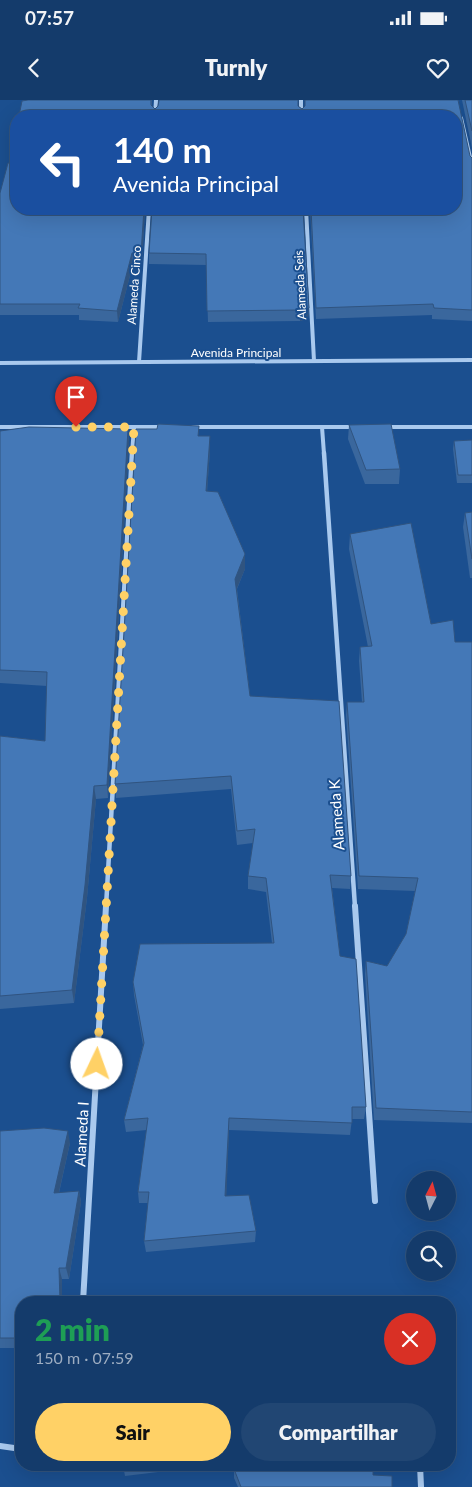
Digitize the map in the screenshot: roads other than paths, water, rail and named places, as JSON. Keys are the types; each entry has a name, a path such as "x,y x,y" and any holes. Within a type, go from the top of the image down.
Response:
{"street":[{"path":"462,119 472,166"},
{"name":"Alameda Cinco","path":"138,362 149,215"},
{"name":"Alameda Seis","path":"306,215 314,361"},
{"name":"Avenida Principal","path":"0,363 472,360"},
{"path":"0,427 164,427"},
{"name":"Alameda I","path":"83,1296 134,427"},
{"path":"183,427 362,427"},
{"name":"Alameda K","path":"322,427 375,1202"},
{"path":"382,427 472,427"},
{"path":"0,1446 15,1447"},
{"path":"420,1471 421,1487"}]}
